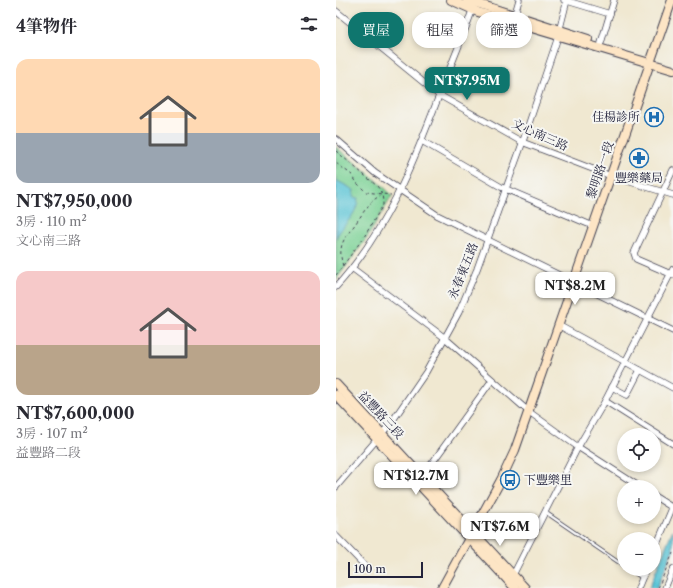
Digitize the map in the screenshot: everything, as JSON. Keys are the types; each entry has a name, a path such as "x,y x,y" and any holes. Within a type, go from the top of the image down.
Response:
{"street":[{"path":"451,0 472,3 495,12"},
{"path":"515,12 519,0"},
{"path":"566,0 610,14"},
{"name":"永春東五路","path":"336,487 379,436 426,372 470,288 522,142 558,32 566,0"},
{"path":"601,43 614,0"},
{"name":"黎明路一段","path":"442,588 510,461 651,60 670,20 672,0"},
{"path":"336,287 352,268 381,224 400,191 422,141 472,3"},
{"name":"文心南三路","path":"336,12 439,95 522,142 611,176 673,195"},
{"path":"532,24 651,60 673,64"},
{"path":"558,32 601,43 651,60 673,70"},
{"path":"336,139 375,173 437,215 487,241 573,281 673,331"},
{"path":"422,141 505,189 593,226"},
{"path":"511,583 578,447 605,401 672,273 636,259 634,253 673,170"},
{"path":"352,268 445,338 528,411 578,447 629,480"},
{"path":"558,324 673,388"},
{"path":"612,387 627,395 640,370"},
{"path":"422,477 492,380"},
{"name":"益豐路三段","path":"336,384 379,436 471,535"},
{"name":"益豐路三段","path":"336,395 422,477 471,535"},
{"path":"605,401 673,444"},
{"path":"661,500 673,507 661,535"},
{"path":"471,535 511,583 525,588"},
{"path":"336,536 366,567"},
{"path":"665,588 673,569"},
{"path":"638,588 642,578"}],"lane":[{"path":"545,512 617,561"}],"path":[{"path":"336,150 377,186 382,194 383,204 355,249 336,275"},
{"path":"336,163 352,175 357,183 366,192 392,195"},
{"path":"343,266 338,252 341,239 354,226 369,203 382,194"},
{"path":"658,588 673,554"}],"green space":[{"path":"336,147 376,180 392,196 367,238 336,280"}],"water":[{"path":"336,180 354,190 353,197 358,198 356,209 336,238"},
{"path":"673,529 673,550 657,588 649,588 654,576 661,576 661,558"}],"place":[{"name":"佳楊診所","path":"654,117"},
{"name":"豐樂藥局","path":"639,158"},
{"name":"下豐樂里","path":"510,480"}]}
